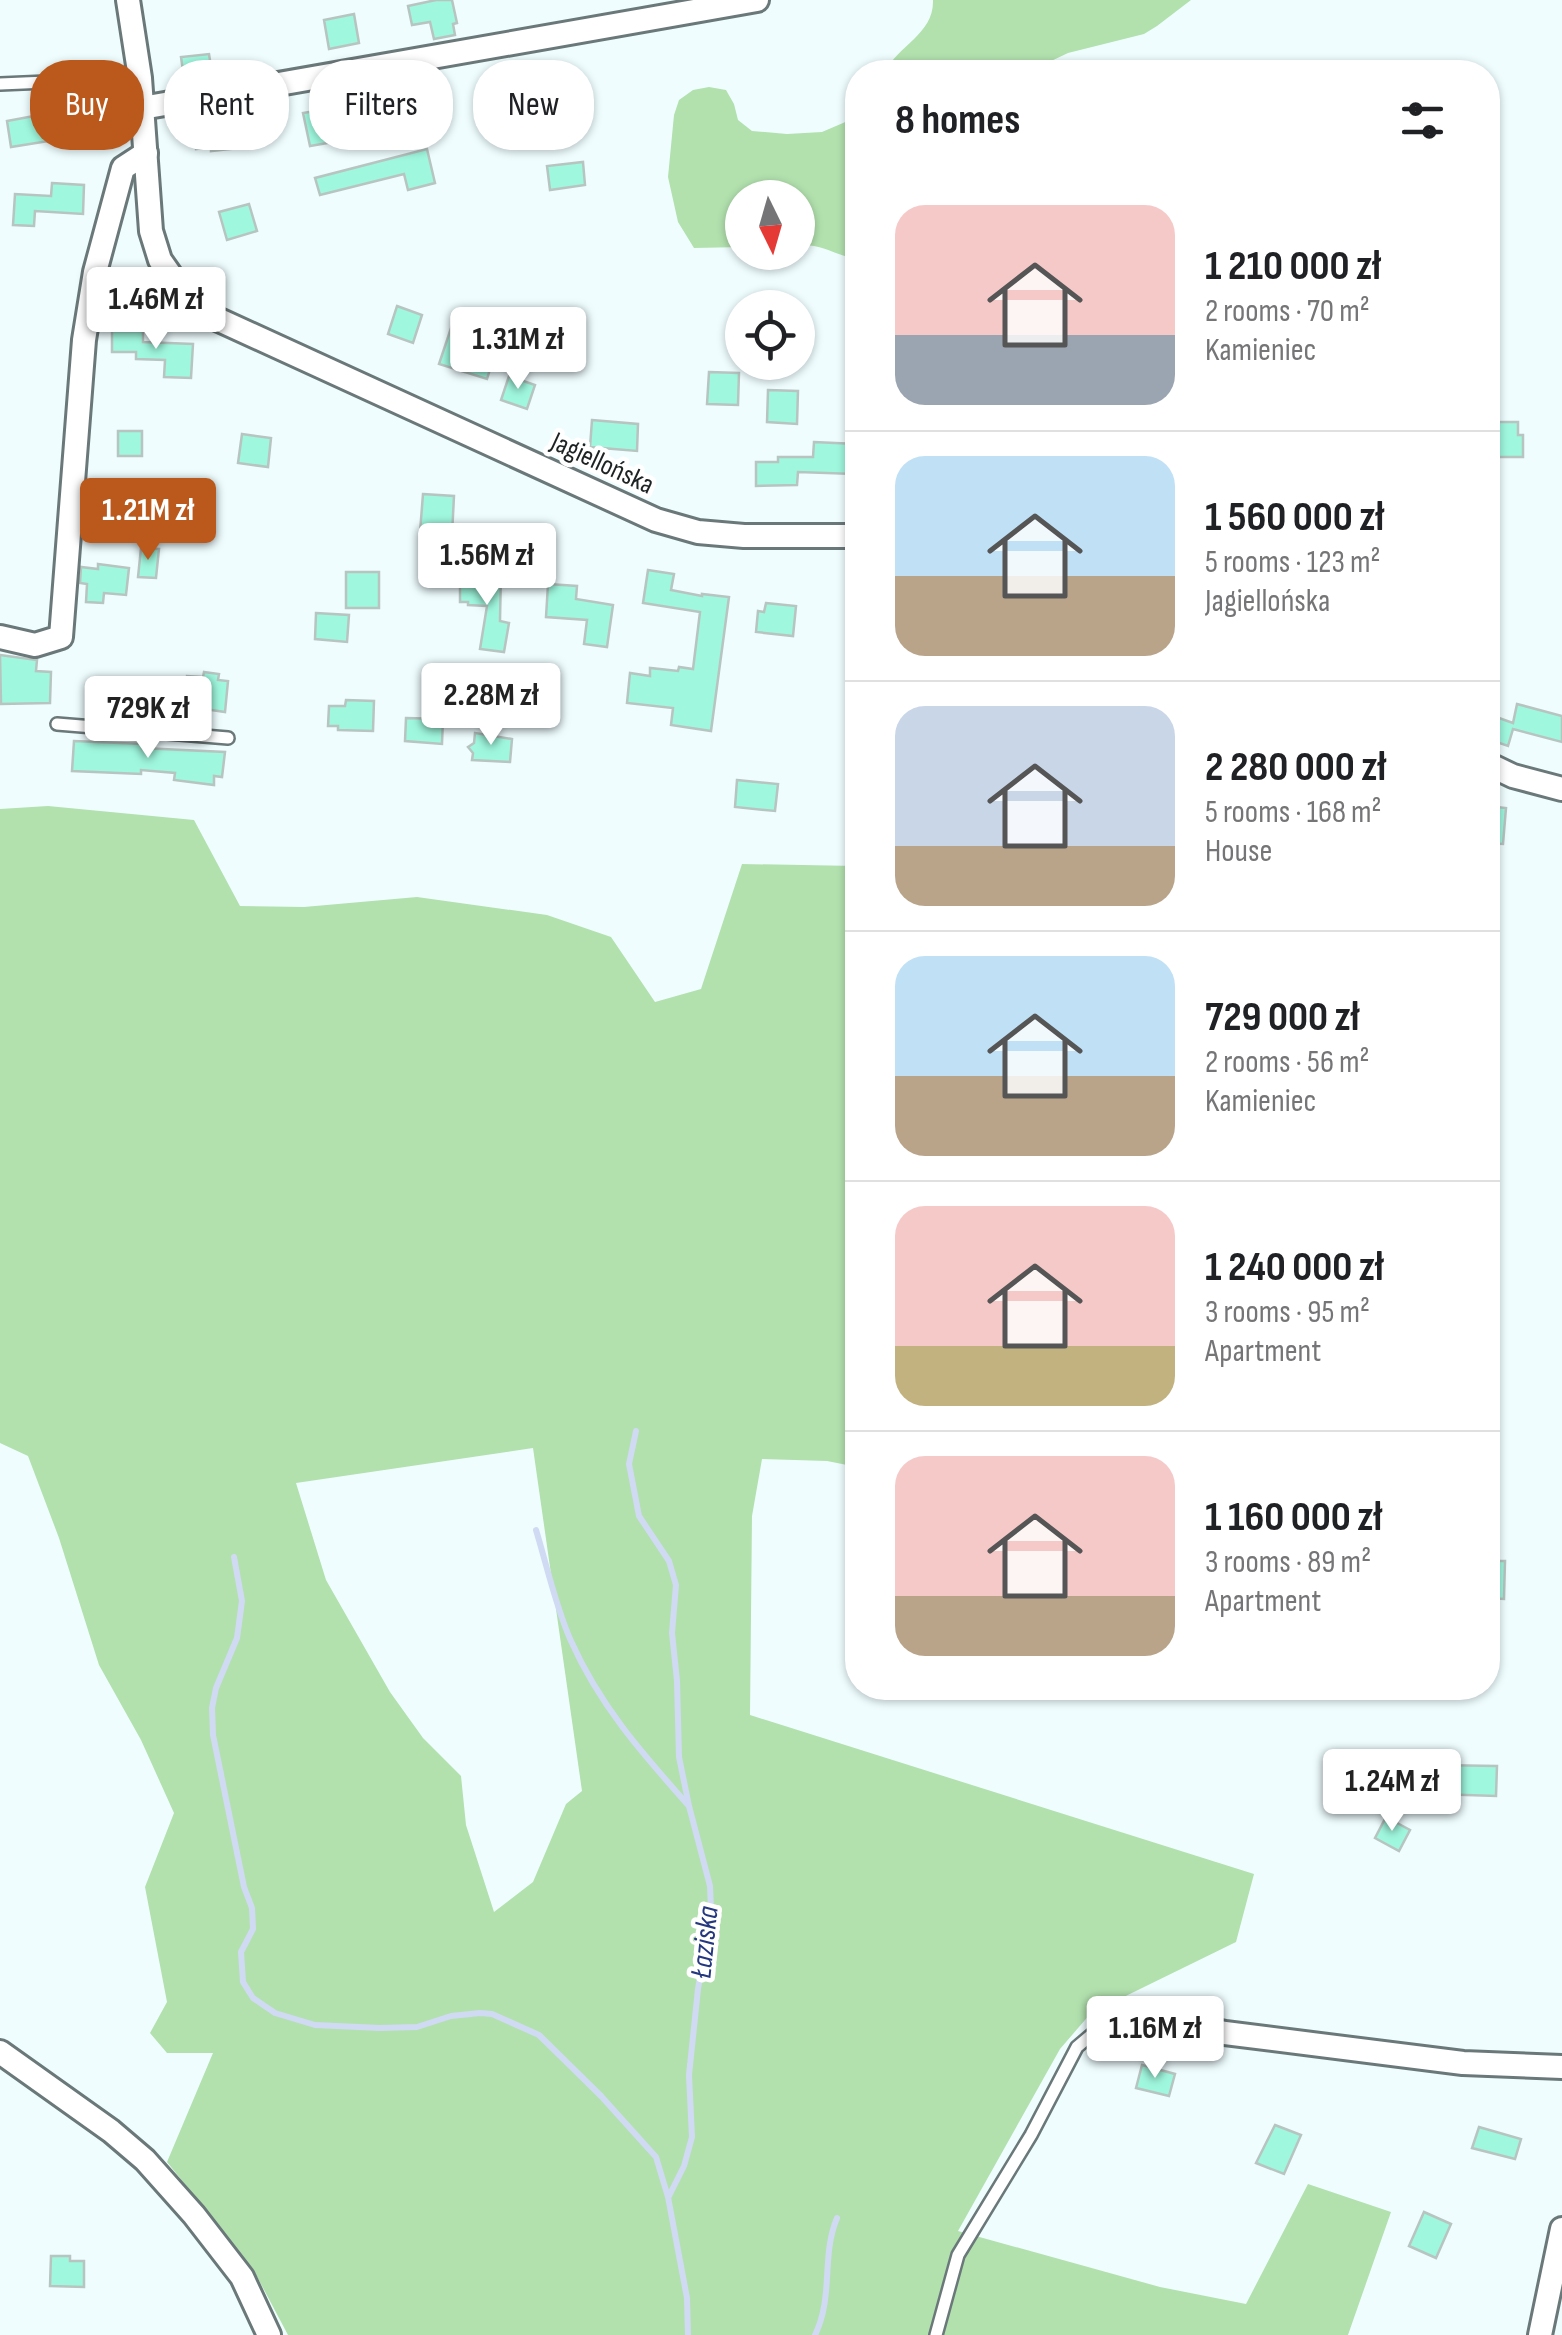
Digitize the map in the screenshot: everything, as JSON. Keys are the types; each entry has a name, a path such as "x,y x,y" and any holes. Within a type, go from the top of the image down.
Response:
{"street":[{"name":"Jagiellońska","path":"128,0 137,60"},
{"path":"144,108 757,0"},
{"name":"Jagiellońska","path":"144,130 151,232 160,260 186,298 217,319 656,520 698,532 744,536 845,536"},
{"path":"0,637 35,645 61,638 84,340 95,272 124,168 146,153"},
{"path":"1500,770 1562,790"},
{"path":"1141,2016 1225,2032 1463,2064 1562,2067"},
{"path":"0,2052 144,2160 194,2215 242,2277 269,2335"},
{"path":"1542,2333 1562,2229"}],"lane":[{"path":"0,84 30,83"},
{"path":"57,724 228,738"},
{"path":"936,2335 958,2255 1031,2135 1077,2047 1110,2020 1141,2016"}],"green space":[{"path":"933,0 1191,0 1144,34 1053,60 894,60 922,31 932,12"},
{"path":"693,90 726,90 738,120 752,131 822,132 845,122 845,255 815,246 815,180 725,180 725,247 694,248 678,222 668,177 679,100"},
{"path":"48,806 194,820 240,906 304,907 417,897 547,915 611,937 655,1002 701,989 742,864 845,866 845,1465 762,1459 752,1516 750,1715 1254,1874 1236,1942 1091,2013 1060,2049 958,2231 1160,2287 1246,2304 1308,2184 1391,2212 1348,2335 288,2335 253,2269 167,2162 213,2053 167,2053 150,2033 167,2002 145,1887 174,1813 141,1740 99,1665 28,1456 0,1443 0,809","holes":["533,1448 582,1791 566,1804 533,1882 494,1912 466,1825 461,1776 423,1738 390,1692 326,1580 296,1483"]}],"building":[{"path":"452,0 457,23 453,24 455,35 434,39 430,22 412,25 408,6"},
{"path":"354,14 359,43 329,49 324,20"},
{"path":"209,54 210,60 181,60 181,57"},
{"path":"309,112 309,141 303,113"},
{"path":"30,117 30,144 11,147 7,121"},
{"path":"427,150 435,183 408,190 404,174 320,195 315,178"},
{"path":"583,162 585,185 550,190 547,166"},
{"path":"52,183 84,185 83,214 35,211 34,226 13,225 15,194 51,196"},
{"path":"249,204 257,231 227,240 219,212"},
{"path":"397,306 422,315 413,343 388,334"},
{"path":"453,322 500,338 487,379 439,364"},
{"path":"112,331 143,331 143,342 193,344 191,378 164,377 165,360 136,359 136,352 112,352"},
{"path":"709,372 725,373 725,380 739,380 738,405 707,404"},
{"path":"509,376 535,385 527,409 501,400"},
{"path":"768,390 798,391 797,424 767,422"},
{"path":"592,420 638,424 637,451 590,447"},
{"path":"1500,422 1518,422 1518,435 1523,435 1523,457 1500,457"},
{"path":"118,431 142,431 142,456 118,456"},
{"path":"242,434 271,438 268,467 238,463"},
{"path":"814,442 845,443 845,474 798,472 797,485 756,486 756,462 778,462 778,457 813,457"},
{"path":"87,491 132,496 130,520 99,517 99,525 85,523"},
{"path":"423,494 454,496 452,535 420,532"},
{"path":"141,548 159,549 156,578 138,577"},
{"path":"98,564 129,568 126,595 104,593 103,603 86,602 87,584 80,583 81,567 98,569"},
{"path":"648,570 674,574 671,590 729,597 711,731 671,725 673,708 627,703 630,673 650,676 650,668 693,669 700,612 643,603"},
{"path":"346,572 379,572 379,608 346,608"},
{"path":"469,573 501,573 500,621 509,623 504,652 480,649 487,606 460,602 460,585 469,585"},
{"path":"548,584 577,586 576,599 613,605 607,647 584,644 587,620 546,617"},
{"path":"766,603 796,606 793,636 756,632 758,611 764,612"},
{"path":"316,613 349,615 347,642 315,639"},
{"path":"0,655 37,660 36,671 51,672 50,703 1,704"},
{"path":"204,672 219,674 218,680 228,681 225,712 184,706 187,676 203,677"},
{"path":"346,700 374,701 373,731 328,726 329,706 345,706"},
{"path":"1517,704 1562,716 1562,742 1513,729 1508,746 1500,743 1500,718 1513,723"},
{"path":"406,718 443,719 442,744 405,741"},
{"path":"475,733 512,739 510,762 472,760 473,753 468,747 474,743"},
{"path":"74,741 225,752 222,777 214,776 214,785 174,780 175,773 72,771"},
{"path":"737,780 778,784 775,811 735,807"},
{"path":"1500,807 1506,808 1500,844"},
{"path":"1500,1561 1505,1561 1504,1599 1500,1599"},
{"path":"1437,1765 1497,1766 1496,1796 1436,1794"},
{"path":"1386,1817 1410,1830 1399,1851 1375,1838"},
{"path":"1142,2065 1175,2074 1169,2096 1136,2088"},
{"path":"1275,2125 1301,2135 1284,2174 1256,2163"},
{"path":"1479,2127 1521,2139 1515,2159 1472,2148"},
{"path":"1424,2212 1451,2224 1436,2258 1409,2246"},
{"path":"51,2256 84,2261 84,2287 50,2286"}],"waterway":[{"name":"Łaziska","path":"636,1431 629,1464 639,1516 669,1561 676,1585 672,1633 679,1757 710,1886 711,1911 689,2075 692,2137 684,2166 669,2196"},
{"name":"Łaziska","path":"536,1530 561,1615 582,1665 623,1728 688,1805"},
{"path":"234,1557 242,1601 237,1638 212,1708 213,1735 244,1887 252,1908 253,1929 241,1952 243,1982 253,1998 275,2013 315,2025 417,2027 451,2016 480,2013 492,2014 539,2035 656,2157 668,2197 687,2298 688,2335"},
{"path":"815,2335 824,2306 829,2247 837,2218"}]}
